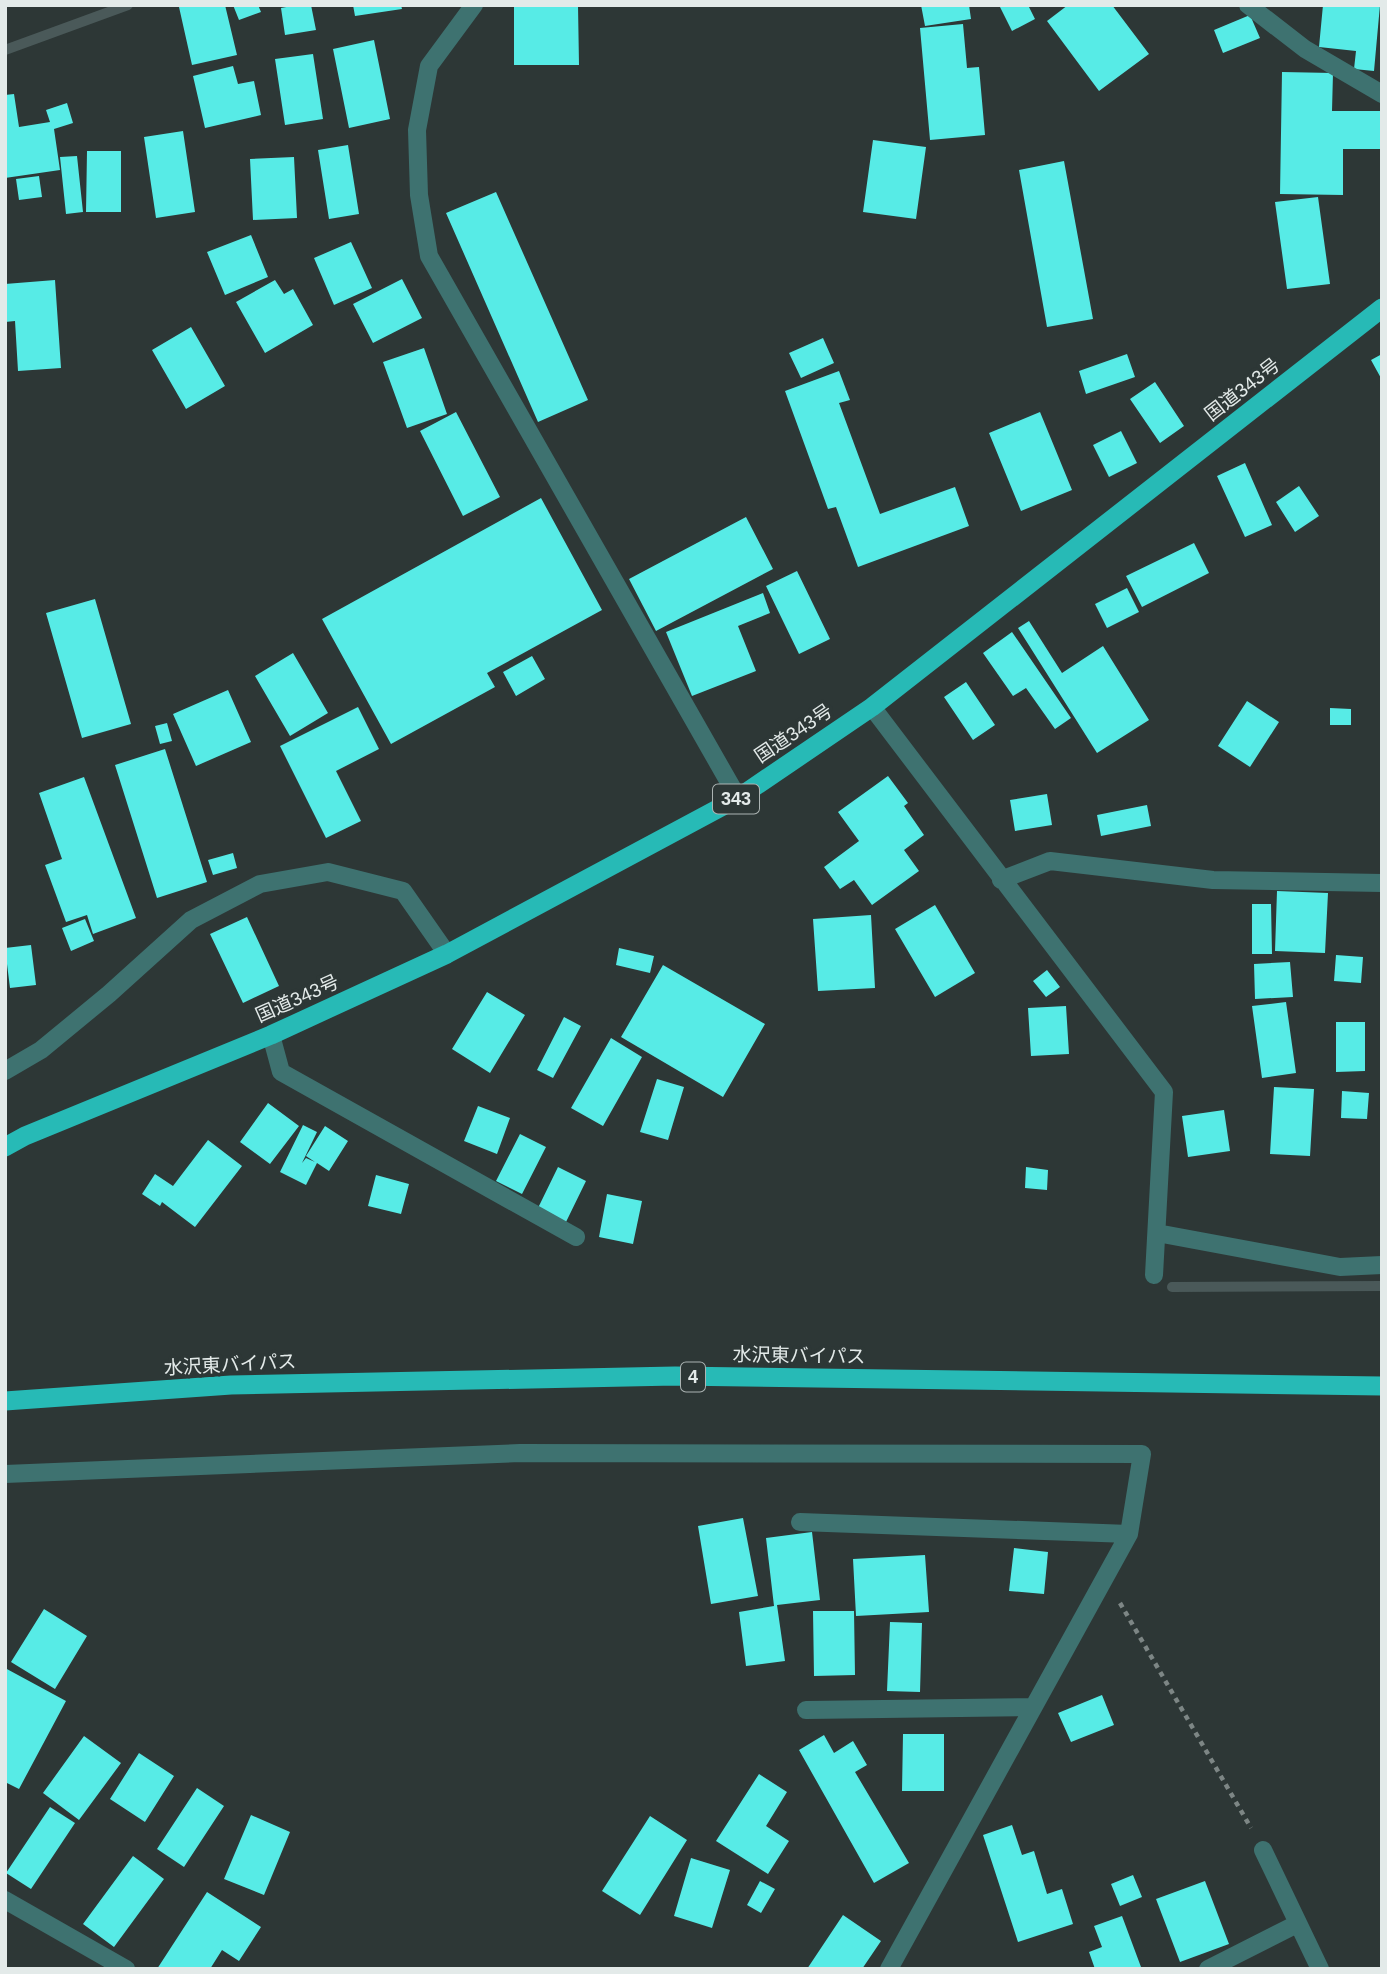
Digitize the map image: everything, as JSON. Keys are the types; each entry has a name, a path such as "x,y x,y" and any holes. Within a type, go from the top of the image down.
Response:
{"highway":[{"name":"国道343号","path":"5,1147 271,1035 447,954 738,798 872,707 1382,308"},
{"name":"水沢東バイパス","path":"5,1401 231,1385 675,1376 1382,1386"}],"street":[{"path":"474,5 429,66 416,130 419,195 429,256 738,798"},
{"path":"1248,5 1305,49 1382,94"},
{"path":"872,707 1164,1092 1154,1275"},
{"path":"1001,880 1050,861 1213,880 1382,883"},
{"path":"5,1071 41,1050 191,920 260,884 328,872 403,891 447,954"},
{"path":"271,1035 281,1072 576,1237"},
{"path":"1157,1233 1340,1267 1382,1263"},
{"path":"5,1474 520,1453 1142,1454 1129,1534 889,1969"},
{"path":"800,1522 1129,1534"},
{"path":"806,1710 1033,1707"},
{"path":"1263,1850 1320,1969"},
{"path":"5,1900 126,1969"},
{"path":"1208,1969 1297,1924"}],"path":[{"path":"1105,1577 1263,1850"}],"building":[{"path":"225,5 237,55 192,65 179,7"},
{"path":"233,5 258,5 261,12 239,20"},
{"path":"311,5 316,30 285,35 281,8"},
{"path":"353,5 401,5 402,9 355,16"},
{"path":"514,5 578,5 579,65 514,65"},
{"path":"921,5 969,5 971,19 925,26"},
{"path":"999,5 1028,5 1035,19 1012,31"},
{"path":"1068,5 1112,5 1149,54 1099,91 1047,21"},
{"path":"1323,5 1380,5 1374,71 1354,69 1356,51 1319,47"},
{"path":"1250,15 1260,38 1223,53 1214,30"},
{"path":"963,24 967,68 979,67 985,135 930,140 920,28"},
{"path":"374,40 390,119 349,128 333,49"},
{"path":"313,54 323,119 285,125 275,59"},
{"path":"233,66 238,84 254,81 261,115 205,128 193,76"},
{"path":"1282,72 1333,73 1332,111 1382,111 1382,149 1343,149 1343,195 1280,194"},
{"path":"14,94 19,127 50,122 46,110 67,103 73,123 54,129 60,170 5,178 5,95"},
{"path":"183,131 195,212 156,218 144,137"},
{"path":"873,140 926,147 916,219 863,212"},
{"path":"348,145 359,214 329,219 318,150"},
{"path":"87,151 121,151 121,212 86,212"},
{"path":"77,156 83,212 66,214 60,157"},
{"path":"294,157 297,218 253,220 250,159"},
{"path":"1064,161 1093,319 1047,327 1019,170"},
{"path":"39,176 42,197 19,200 16,179"},
{"path":"496,192 588,400 538,422 446,213"},
{"path":"1318,197 1330,284 1287,289 1275,202"},
{"path":"251,235 268,277 225,295 207,252"},
{"path":"351,242 372,288 334,305 314,258"},
{"path":"402,279 422,318 373,343 353,304"},
{"path":"55,280 61,368 18,371 15,321 5,322 5,284"},
{"path":"275,280 284,294 293,289 313,325 265,353 236,302"},
{"path":"191,327 225,386 186,409 152,350"},
{"path":"823,338 834,363 801,378 789,353"},
{"path":"424,348 447,414 407,428 383,362"},
{"path":"1127,354 1135,377 1086,394 1079,371"},
{"path":"1382,354 1382,380 1371,360"},
{"path":"839,371 850,400 839,403 880,514 955,487 969,526 858,567 836,507 828,509 785,391"},
{"path":"1155,382 1184,426 1160,443 1130,399"},
{"path":"456,412 500,497 463,516 420,431"},
{"path":"1040,412 1072,490 1021,511 989,433"},
{"path":"1121,431 1137,463 1109,477 1093,445"},
{"path":"1245,463 1272,525 1245,537 1217,476"},
{"path":"1299,486 1319,516 1295,532 1276,502"},
{"path":"541,498 602,610 487,673 495,687 391,744 322,619"},
{"path":"746,517 773,569 656,631 629,579"},
{"path":"1194,543 1209,573 1142,607 1126,576"},
{"path":"797,571 830,639 799,654 766,586"},
{"path":"1127,588 1139,612 1107,628 1095,604"},
{"path":"763,593 770,613 738,626 756,671 692,696 666,632"},
{"path":"95,599 131,724 82,738 46,613"},
{"path":"1029,621 1062,673 1103,646 1149,720 1097,753 1018,628"},
{"path":"1012,632 1071,718 1055,729 1026,688 1013,696 983,653"},
{"path":"293,653 328,713 290,736 255,676"},
{"path":"532,656 545,679 516,696 503,672"},
{"path":"966,682 995,725 973,740 944,697"},
{"path":"228,690 251,742 196,766 173,714"},
{"path":"1247,701 1279,722 1250,767 1218,746"},
{"path":"358,707 379,749 336,771 361,821 326,838 280,746"},
{"path":"1330,708 1351,709 1351,725 1330,725"},
{"path":"167,723 172,741 160,744 155,726"},
{"path":"165,749 207,882 157,898 115,765"},
{"path":"888,776 908,803 904,806 924,835 904,850 919,871 872,905 854,880 840,889 824,867 859,841 838,812"},
{"path":"84,777 136,918 93,934 87,915 66,922 45,865 62,859 39,793"},
{"path":"1047,794 1052,825 1015,831 1010,800"},
{"path":"1147,805 1151,826 1101,836 1097,815"},
{"path":"233,853 237,868 213,875 208,860"},
{"path":"1277,891 1328,893 1325,953 1275,951"},
{"path":"1252,904 1271,904 1272,954 1252,954"},
{"path":"935,905 975,973 935,997 895,929"},
{"path":"871,915 875,988 818,991 813,919"},
{"path":"247,917 279,986 243,1003 210,934"},
{"path":"85,919 94,941 71,951 62,928"},
{"path":"31,945 36,985 10,988 5,948"},
{"path":"619,948 654,956 650,973 616,965"},
{"path":"1336,955 1363,957 1361,983 1334,981"},
{"path":"1290,962 1293,997 1255,999 1254,964"},
{"path":"663,965 765,1024 723,1097 621,1037"},
{"path":"1047,970 1060,987 1046,997 1033,981"},
{"path":"487,992 525,1015 490,1073 452,1049"},
{"path":"1286,1002 1296,1073 1262,1078 1252,1006"},
{"path":"1066,1006 1069,1054 1031,1056 1028,1008"},
{"path":"564,1017 581,1026 553,1078 537,1070"},
{"path":"1336,1022 1365,1022 1365,1071 1336,1072"},
{"path":"611,1038 642,1057 603,1126 571,1108"},
{"path":"657,1079 684,1087 668,1140 640,1132"},
{"path":"1274,1087 1314,1089 1310,1156 1270,1154"},
{"path":"1342,1091 1369,1093 1367,1119 1341,1118"},
{"path":"268,1103 299,1126 270,1164 240,1142"},
{"path":"478,1106 510,1118 497,1154 464,1141"},
{"path":"1224,1110 1230,1151 1188,1157 1182,1116"},
{"path":"303,1125 317,1132 302,1163 306,1158 315,1162 306,1156 325,1126 348,1141 329,1171 317,1163 306,1185 280,1172"},
{"path":"520,1134 546,1147 522,1194 496,1181"},
{"path":"208,1140 242,1166 195,1227 162,1202 160,1206 142,1194 155,1174 173,1186"},
{"path":"558,1167 586,1181 566,1222 538,1208"},
{"path":"1026,1167 1048,1170 1047,1190 1025,1188"},
{"path":"376,1175 409,1184 401,1214 368,1206"},
{"path":"607,1194 642,1201 633,1244 599,1237"},
{"path":"743,1518 758,1596 711,1604 698,1526"},
{"path":"812,1532 820,1600 777,1605 785,1661 746,1666 739,1612 774,1606 766,1538"},
{"path":"1014,1548 1048,1552 1044,1594 1009,1591"},
{"path":"925,1555 929,1612 856,1616 853,1559"},
{"path":"44,1609 87,1636 55,1689 11,1662"},
{"path":"813,1611 854,1611 855,1675 814,1676"},
{"path":"890,1622 922,1623 920,1692 887,1691"},
{"path":"5,1668 66,1701 19,1789 5,1782"},
{"path":"1102,1695 1114,1725 1071,1742 1058,1713"},
{"path":"903,1734 944,1734 944,1791 902,1791"},
{"path":"824,1735 834,1753 853,1741 867,1765 855,1772 909,1863 874,1883 799,1750"},
{"path":"84,1736 121,1763 79,1820 43,1793"},
{"path":"139,1753 174,1776 145,1822 110,1799"},
{"path":"759,1774 787,1792 766,1826 789,1841 768,1874 716,1841"},
{"path":"197,1788 224,1806 184,1867 157,1849"},
{"path":"50,1807 75,1823 31,1889 6,1873"},
{"path":"251,1815 290,1832 264,1895 224,1879"},
{"path":"650,1816 687,1840 640,1915 602,1891"},
{"path":"1012,1825 1022,1855 1034,1851 1047,1894 1062,1889 1073,1924 1018,1942 983,1835"},
{"path":"133,1856 164,1879 114,1947 83,1924"},
{"path":"691,1858 730,1870 712,1928 674,1916"},
{"path":"1133,1875 1142,1897 1120,1906 1111,1884"},
{"path":"760,1881 775,1889 761,1913 747,1905"},
{"path":"1205,1881 1229,1944 1180,1962 1156,1899"},
{"path":"207,1892 261,1927 239,1961 222,1950 210,1969 157,1969"},
{"path":"843,1915 881,1941 862,1969 807,1969"},
{"path":"1122,1916 1141,1967 1095,1969 1089,1952 1102,1947 1094,1926"}],"waterway":[{"path":"5,50 128,5"},
{"path":"1172,1287 1382,1286"}]}
